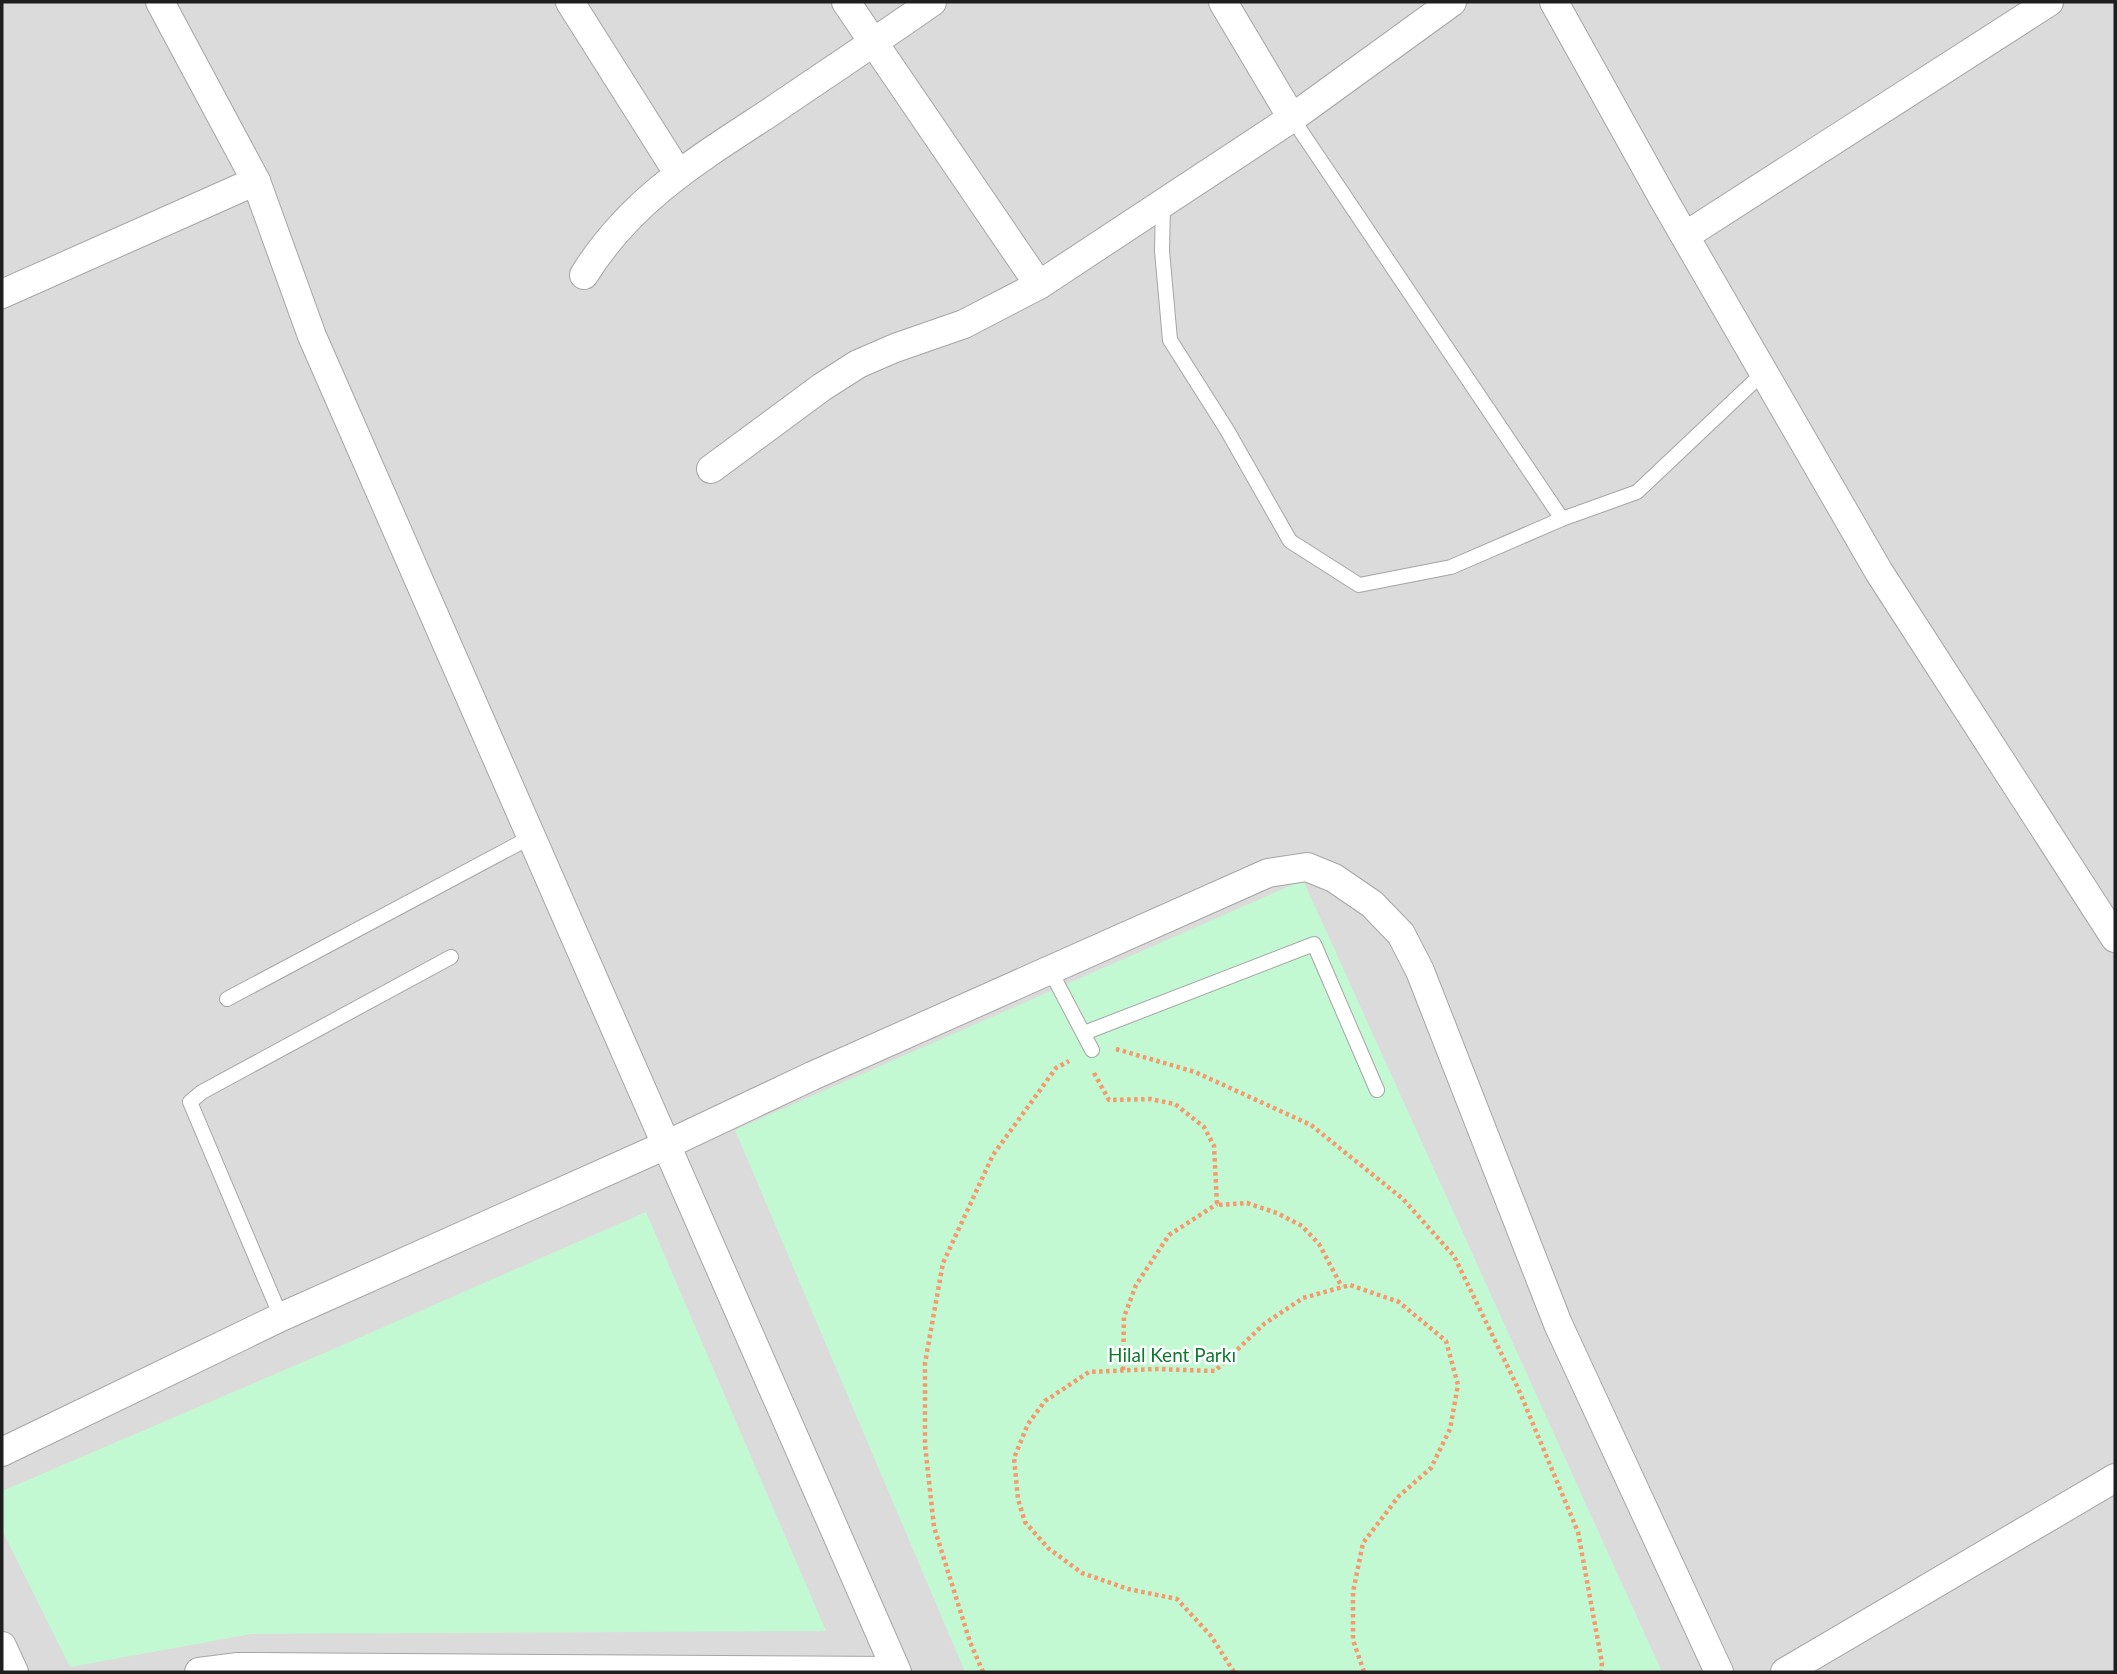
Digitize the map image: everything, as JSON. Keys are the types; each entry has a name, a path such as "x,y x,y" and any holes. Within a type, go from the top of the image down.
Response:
{"street":[{"path":"160,2 256,181 312,336 896,1672 344,1671 238,1667 199,1672"},
{"path":"570,2 678,173"},
{"path":"846,2 1039,285"},
{"path":"584,275 596,256 631,215 678,173 932,2"},
{"path":"1223,2 1292,118"},
{"path":"712,469 822,387 858,364 964,324 1039,285 1292,118 1452,2"},
{"path":"1554,2 1685,236 1879,572 2115,938"},
{"path":"1685,236 2049,2"},
{"path":"2,294 256,181"},
{"path":"2,1452 281,1317 812,1076 1268,873 1307,867 1334,878 1371,904 1401,934 1420,971 1559,1324 1719,1672"},
{"path":"1784,1672 2115,1478"},
{"path":"2,1646 14,1672"}],"lane":[{"path":"1292,118 1562,519"},
{"path":"1163,203 1162,251 1170,340 1227,430 1290,541 1359,585 1451,566 1562,519 1637,492 1764,372"},
{"path":"227,999 531,837"},
{"path":"1084,1033 1314,944 1377,1090"},
{"path":"281,1317 190,1102 202,1092 451,957"},
{"path":"1051,970 1084,1033 1088,1052"}],"path":[{"path":"983,1672 970,1642 934,1527 925,1445 925,1363 943,1263 993,1155 1056,1068 1102,1045 1195,1072 1311,1125 1403,1199 1454,1256 1518,1388 1578,1532 1602,1663 1601,1672"},
{"path":"1088,1052 1109,1100 1150,1099 1175,1104 1204,1128 1214,1146 1217,1204"},
{"path":"1124,1370 1124,1317 1136,1286 1168,1235 1217,1204 1247,1203 1277,1213 1301,1226 1319,1244 1342,1287"},
{"path":"1234,1672 1212,1636 1177,1599 1128,1589 1082,1573 1048,1548 1025,1522 1018,1499 1014,1458 1027,1424 1045,1401 1089,1371 1215,1371 1265,1324 1303,1298 1350,1285 1399,1302 1446,1341 1458,1385 1450,1429 1431,1468 1399,1496 1363,1543 1353,1592 1353,1640 1364,1672"}],"shaded area":[{"path":"2,2 2115,2 2115,1672 2,1672"}],"green space":[{"name":"Hilal Kent Parkı","path":"1303,880 1662,1672 965,1672 735,1130"},
{"path":"646,1212 826,1631 252,1634 70,1667 2,1530 2,1491"}]}
